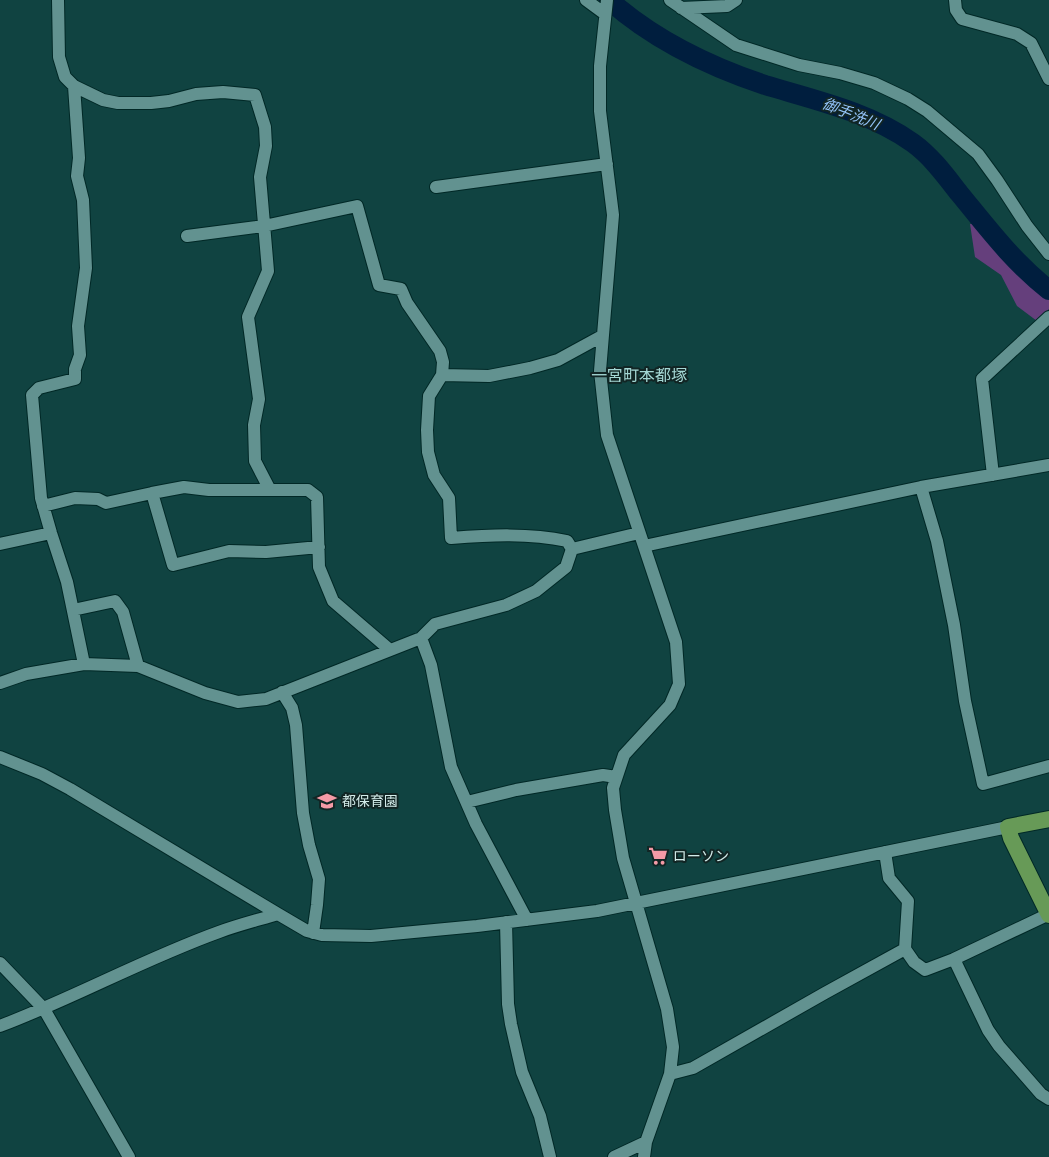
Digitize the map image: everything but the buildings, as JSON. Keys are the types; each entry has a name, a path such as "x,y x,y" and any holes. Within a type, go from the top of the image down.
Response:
{"main road":[{"path":"1049,819 1008,827 1011,838 1049,915"}],"street":[{"path":"58,0 59,57 65,77 74,86 103,100 118,103 169,101 196,94 223,92 255,95 265,127 266,146 260,177 268,271 248,317 258,399 254,425 255,461 270,490"},
{"path":"586,0 605,14"},
{"path":"607,0 600,66 600,112 613,215 600,371 607,435 676,642 679,684 670,705 624,755 613,788 614,810 623,858 667,1009 674,1047 670,1074 646,1142 644,1157"},
{"path":"670,0 736,44 791,63 840,73 874,83 908,99 927,111 978,154 1027,226 1049,254"},
{"path":"681,8 727,6 736,0"},
{"path":"955,0 956,10 962,19 1017,34 1031,43 1049,79"},
{"path":"74,86 79,158 78,176 83,200 86,268 78,326 80,355 75,369 75,379 39,388 32,395 41,498 67,582 84,664"},
{"path":"436,187 608,164"},
{"path":"0,683 26,674 84,664 138,666 205,693 238,702 266,699 421,638 435,624 506,605 536,591 566,567 572,550 567,541 555,538 506,534 452,538 449,498 434,475 428,452 429,396 442,375 443,362 440,350 407,303 401,289 379,284 357,206 264,226 187,236"},
{"path":"992,475 982,379 1047,319"},
{"path":"442,375 489,376 530,368 558,360 602,336"},
{"path":"644,546 921,487 1049,465"},
{"path":"43,506 75,498 98,499 106,502 184,487 209,490 308,490 317,497 320,567 332,602 390,650"},
{"path":"921,487 936,541 954,624 965,701 983,784 1049,766"},
{"path":"152,493 173,565 229,551 266,552 319,547"},
{"path":"0,544 51,533"},
{"path":"572,550 640,533"},
{"path":"73,610 115,601 122,612 138,666"},
{"path":"421,638 431,665 451,767 476,824 527,920"},
{"path":"282,692 292,708 296,725 303,813 308,845 319,880 313,933"},
{"path":"0,757 42,774 70,789 307,931 322,935 371,936 597,911 1008,827"},
{"path":"467,802 516,790 603,775 616,777"},
{"path":"885,852 889,878 908,901 905,949 914,962 925,970 954,959 1049,915"},
{"path":"0,1026 44,1009 138,965 210,936 278,914"},
{"path":"506,922 508,1004 511,1024 522,1072 540,1116 550,1157"},
{"path":"670,1074 693,1068 905,949"},
{"path":"954,959 988,1030 999,1046 1041,1094 1049,1099"},
{"path":"0,963 44,1009 129,1157"},
{"path":"614,1157 646,1142"}],"shaded area":[{"path":"970,224 978,224 1004,256 1047,295 1049,298 1049,309 1037,321 1017,306 1001,275 975,257"}],"waterway":[{"name":"御手洗川","path":"609,0 644,27 702,60 744,78 860,115 879,123 913,143 937,166 1012,256 1049,290"}],"place":[{"name":"都保育園","path":"327,801"},
{"name":"ローソン","path":"658,856"}],"district":[{"name":"一宮町本都塚","path":"639,375"}]}
